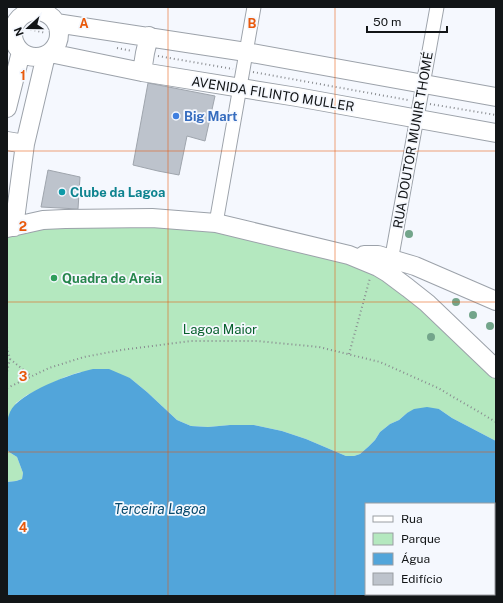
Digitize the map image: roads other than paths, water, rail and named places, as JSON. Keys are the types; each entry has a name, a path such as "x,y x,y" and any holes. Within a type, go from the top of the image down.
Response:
{"main road":[{"path":"7,108 16,51 13,33 15,26 24,11 46,13 149,36 246,52 496,98"},
{"path":"16,51 36,58 44,57 55,48 58,42 59,29 54,16"},
{"path":"142,72 149,36"},
{"path":"48,54 24,144 10,227 42,220 152,218 216,223 349,255 375,255 496,369"},
{"name":"AVENIDA FILINTO MULLER","path":"48,54 142,72 296,97 496,133"},
{"path":"7,141 24,144"},
{"path":"385,266 415,266 496,301"},
{"path":"422,299 419,287 425,282 438,277"}],"street":[{"path":"216,223 254,7"},
{"name":"RUA DOUTOR MUNIR THOMÉ","path":"385,266 417,118 437,7"}],"water":[{"name":"Terceira Lagoa","path":"93,369 109,369 130,378 177,420 191,426 208,427 254,425 282,431 306,439 346,456 360,454 375,440 380,432 414,409 427,407 439,409 452,418 496,441 496,596 7,596 7,482 22,479 23,473 17,457 7,449 8,416 15,405 24,397 47,384"}],"place":[{"name":"Big Mart","path":"176,116"},
{"name":"Clube da Lagoa","path":"62,192"},
{"name":"Quadra de Areia","path":"54,278"}],"park label":[{"name":"Lagoa Maior","path":"220,329"}]}
